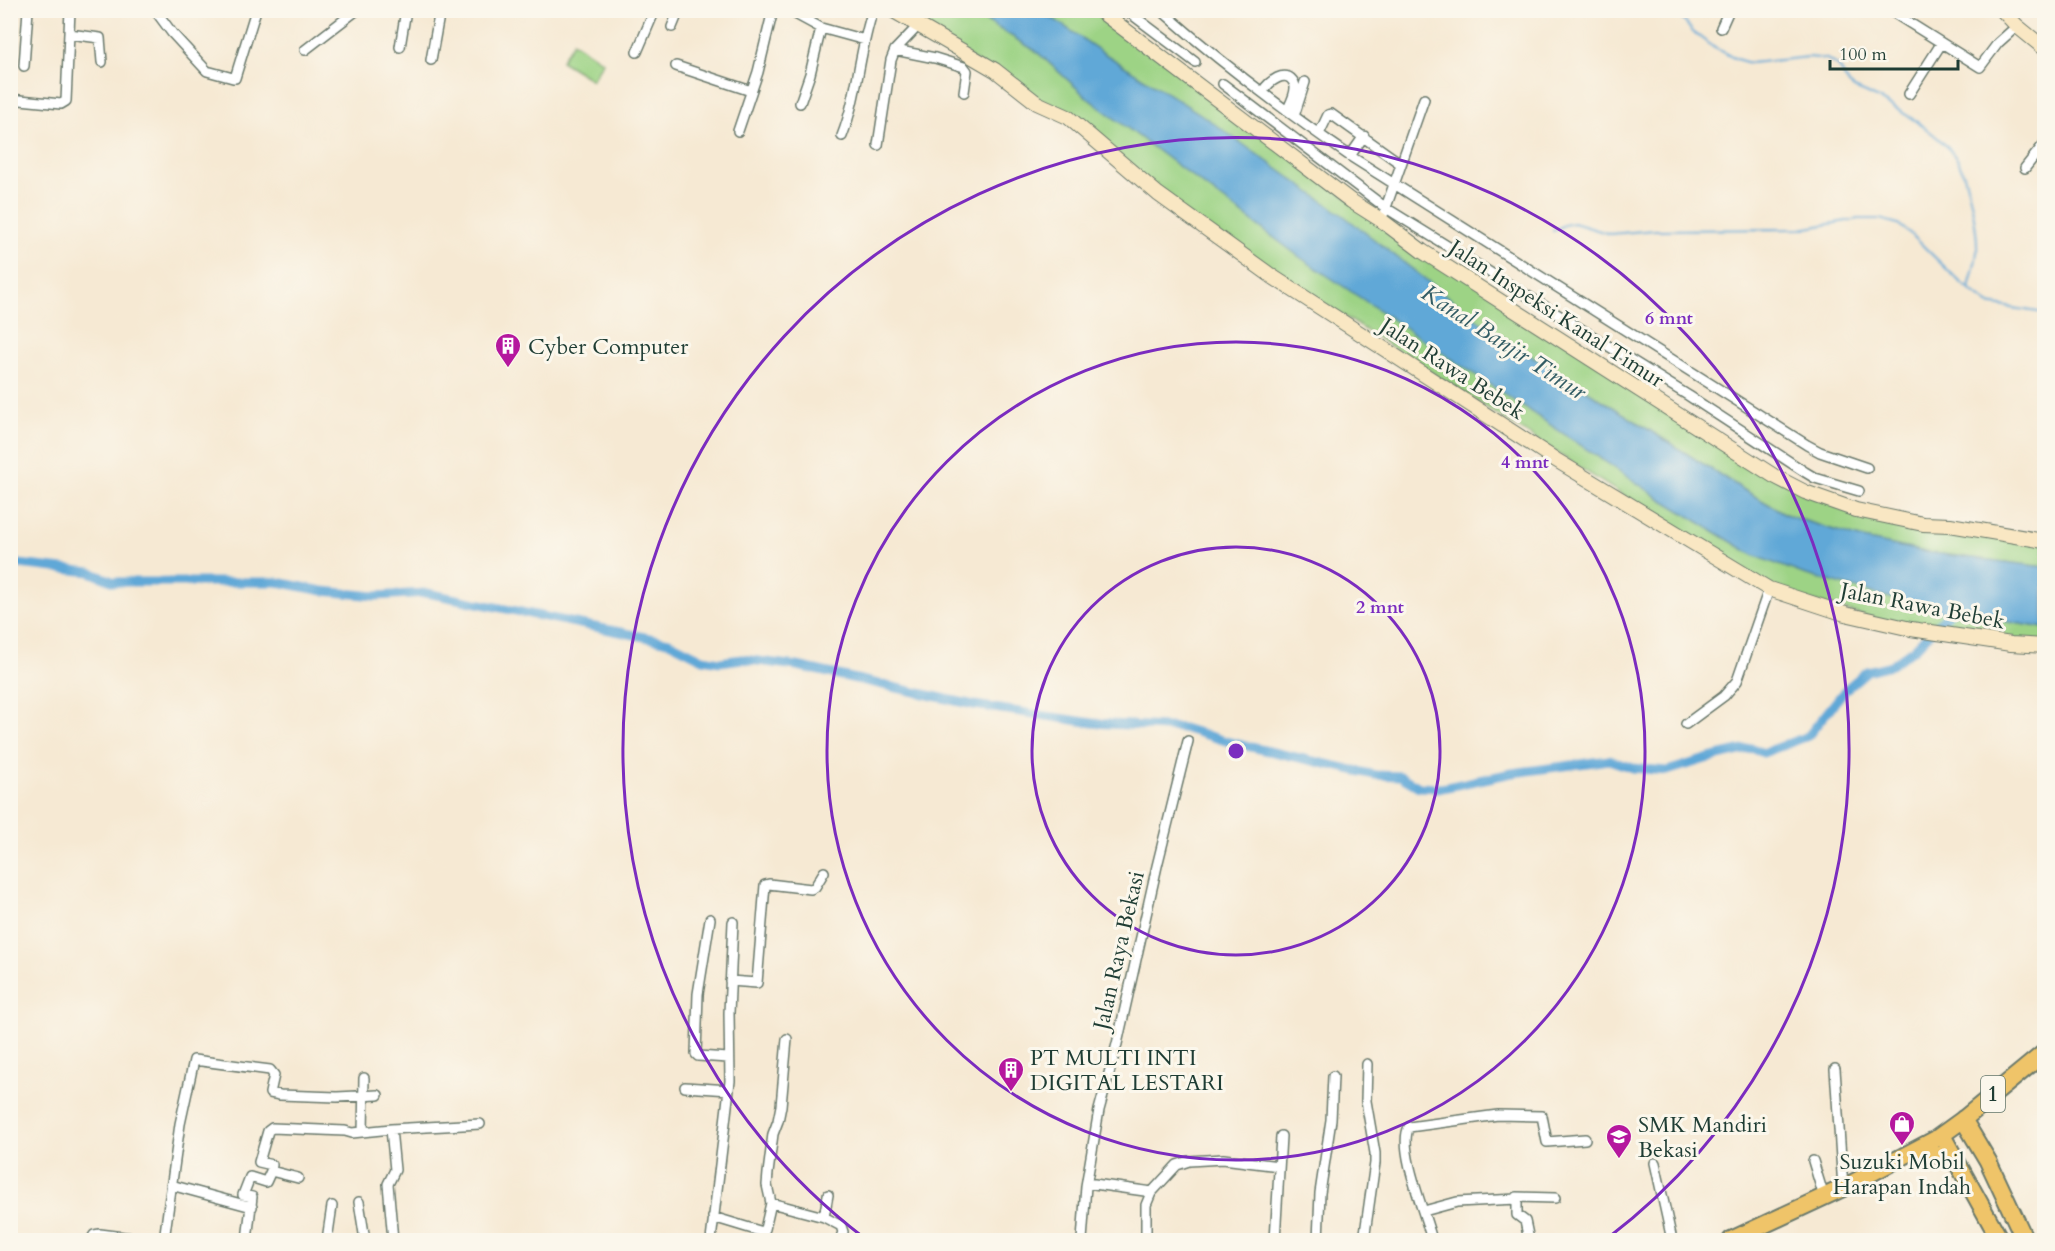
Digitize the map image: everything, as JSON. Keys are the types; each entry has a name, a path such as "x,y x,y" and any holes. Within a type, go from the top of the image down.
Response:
{"highway":[{"name":"1","path":"1965,1124 2044,1053"},
{"name":"1","path":"1731,1240 1944,1138 1983,1114 2044,1065"},
{"path":"1982,1150 1979,1125 1983,1114"},
{"name":"1","path":"1965,1124 1982,1150 2025,1240"},
{"name":"1","path":"1751,1240 1856,1192 1925,1156 1944,1138"},
{"path":"1944,1138 2000,1240"},
{"path":"1925,1156 1940,1155 1959,1165"}],"street":[{"path":"24,66 28,10"},
{"path":"10,99 64,103 66,101 70,10"},
{"path":"155,10 172,33 207,71 235,78 256,10"},
{"path":"305,50 357,10"},
{"path":"400,47 406,10"},
{"path":"431,60 440,10"},
{"path":"637,52 655,10"},
{"path":"672,27 679,10"},
{"path":"738,131 773,10"},
{"path":"788,10 821,28 865,40"},
{"path":"842,136 852,109 873,10"},
{"name":"Jalan Rawa Bebek","path":"892,10 994,70 1037,103 1068,117 1158,194 1273,277 1556,460 1769,589 1845,614 1911,629 2011,644 2044,646"},
{"name":"Jalan Inspeksi Kanal Timur","path":"1099,10 1351,201 1383,214 1422,251 1774,476 1805,492 1856,510 1923,524 1950,525 2044,541"},
{"path":"1126,10 1195,62"},
{"path":"1139,19 1145,10"},
{"path":"1161,10 1202,46 1350,156 1807,445 1820,452 1867,468"},
{"path":"1721,28 1729,10"},
{"path":"1889,10 1981,67 1998,43 2010,16 2044,48"},
{"path":"878,145 891,60 895,50 918,26"},
{"path":"800,103 821,28"},
{"path":"69,34 100,38 102,62"},
{"path":"935,58 944,41"},
{"path":"1909,94 1941,44"},
{"path":"895,50 935,58 966,69 964,92"},
{"path":"676,66 751,91"},
{"path":"1263,92 1275,78 1281,76 1292,80 1295,89 1291,114"},
{"path":"1291,114 1305,82"},
{"path":"1223,84 1383,214 1679,390 1815,478 1858,491"},
{"path":"1383,214 1424,99"},
{"path":"1319,134 1328,115 1331,114 1401,164"},
{"path":"1350,156 1364,136"},
{"path":"2025,168 2044,144"},
{"path":"1686,724 1724,696 1737,681 1769,589"},
{"name":"Jalan Raya Bekasi","path":"1082,1240 1087,1183 1099,1110 1117,1044 1156,866 1188,741"},
{"path":"730,981 757,983 765,885 811,889 815,887 824,872"},
{"path":"710,919 698,994 696,1054 728,1058"},
{"path":"711,1240 729,1090 733,922"},
{"path":"713,1217 756,1235 765,1229 771,1203 767,1182 772,1139 781,1106 787,1039"},
{"path":"164,1240 180,1124 194,1060 270,1070 274,1075 270,1093 280,1095 338,1097 378,1095"},
{"path":"1364,1240 1376,1153 1366,1101 1367,1064"},
{"path":"1835,1069 1843,1188"},
{"path":"1318,1240 1320,1193 1331,1120 1333,1076"},
{"path":"363,1132 364,1078"},
{"path":"686,1086 729,1090"},
{"path":"1432,1240 1408,1162 1406,1137 1409,1127 1498,1115 1542,1116 1546,1142 1585,1139"},
{"path":"247,1240 252,1197 243,1195 250,1178 266,1182 271,1171 272,1165 259,1162 268,1131 273,1128 352,1133 480,1124"},
{"path":"391,1130 395,1170 388,1184 393,1240"},
{"path":"1275,1240 1281,1136"},
{"path":"1146,1240 1146,1204 1152,1192 1177,1165 1189,1161 1223,1159 1279,1166"},
{"path":"1813,1161 1824,1197"},
{"path":"1655,1163 1672,1240"},
{"path":"271,1171 298,1178"},
{"path":"1087,1183 1152,1192"},
{"path":"171,1185 252,1207"},
{"path":"824,1217 828,1195"},
{"path":"1424,1211 1457,1202 1517,1199 1519,1196 1555,1198"},
{"path":"1517,1199 1517,1215 1525,1221 1529,1240"},
{"path":"359,1202 365,1240"},
{"path":"771,1203 824,1217 841,1226 843,1232 840,1240"},
{"path":"327,1240 332,1206"},
{"path":"91,1240 94,1235 100,1234 148,1240"}],"green space":[{"path":"892,11 970,11 1036,51 1090,100 1462,365 1662,499 1898,600 1930,611 1951,612 2044,628 2044,646 1911,629 1769,589 1191,218 1068,117"},
{"path":"1038,11 1099,11 1351,201 1774,476 1874,514 2044,541 2044,567 1925,552 1863,539 1789,516 1488,328 1385,248 1055,20"},
{"path":"573,42 603,62 592,80 561,61"}],"water":[{"name":"Kanal Banjir Timur","path":"970,11 1038,11 1055,20 1199,113 1344,216 1488,328 1789,516 1863,539 1925,552 2044,567 2044,628 1951,612 1930,611 1803,574 1753,555 1658,497 1301,258 1090,100 1036,51"}],"waterway":[{"path":"1675,10 1693,32 1713,47 1736,59 1750,63 1809,57 1827,59 1839,67 1854,88 1910,117 1947,147 1956,158 1964,177 1976,231 1976,261 1969,289"},
{"path":"1553,231 1574,223 1610,234 1655,230 1801,229 1858,219 1880,219 1898,224 1912,235 1960,282 1988,304 2044,313"},
{"path":"10,563 90,572 114,582 277,582 323,591 375,596 427,593 669,642 703,659 720,662 742,659 797,666 974,705 1093,723 1183,728 1229,742 1375,775 1400,776 1419,787 1442,788 1512,773 1609,760 1633,768 1667,771 1752,748 1763,753 1808,736 1845,690 1867,671 1891,665 1914,649 1950,612"}],"place":[{"name":"Cyber Computer","path":"508,369"},
{"name":"PT MULTI INTI DIGITAL LESTARI","path":"1011,1093"},
{"name":"Suzuki Mobil Harapan Indah","path":"1902,1147"},
{"name":"SMK Mandiri Bekasi","path":"1619,1160"}]}
